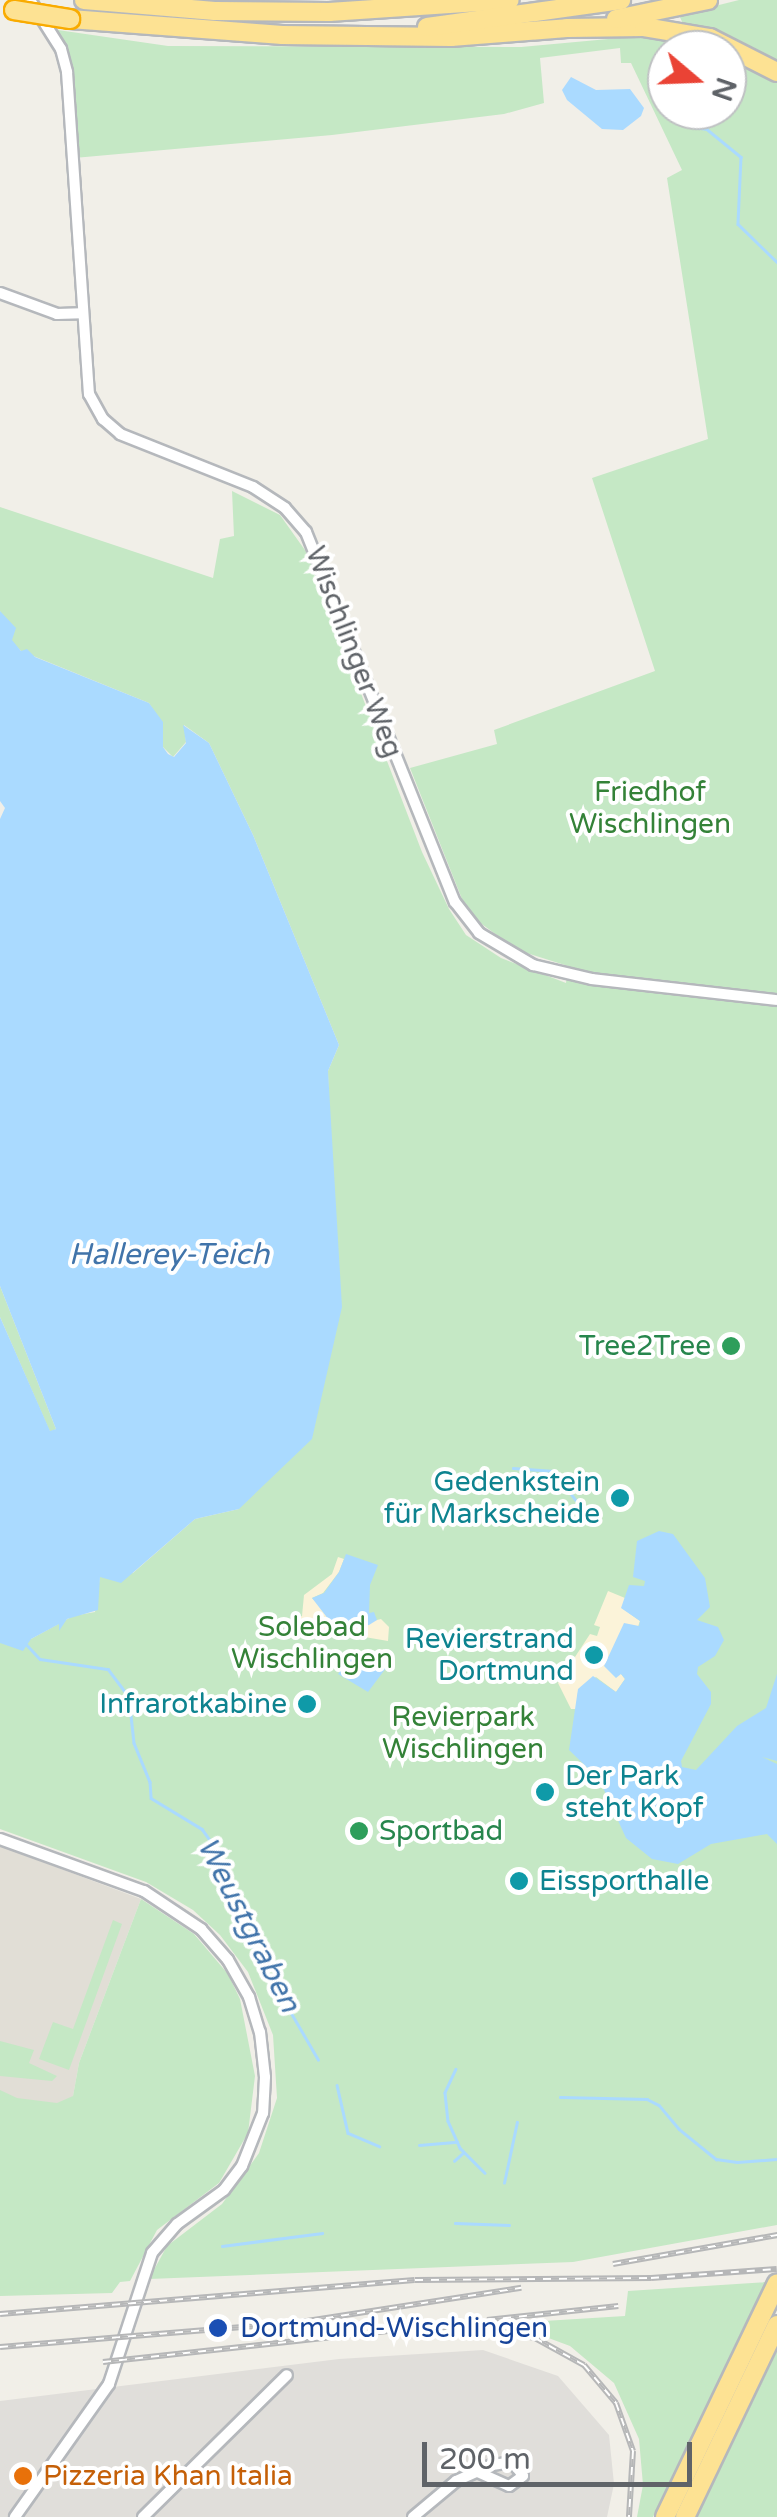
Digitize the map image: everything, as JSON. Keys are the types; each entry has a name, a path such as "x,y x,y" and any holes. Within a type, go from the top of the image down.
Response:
{"highway":[{"path":"84,0 215,11 386,10 510,0"},
{"path":"386,10 433,0"},
{"path":"342,34 616,12 708,0"},
{"path":"14,6 70,19 215,32 452,37 566,28 616,12 743,51 777,72"},
{"path":"665,2517 777,2283"},
{"path":"685,2517 777,2325"}],"street":[{"name":"Wischlinger Weg","path":"14,6 61,49 67,72 85,376 102,419 146,446 268,495 306,532 444,882 480,933 532,965 568,974 777,1000"},
{"path":"0,292 57,314 81,312"},
{"path":"0,1839 144,1891 200,1929 228,1960 248,1997 260,2032 265,2077 263,2113 242,2166 224,2190 177,2224 152,2253 109,2384 16,2517"},
{"path":"143,2517 287,2375"},
{"path":"262,2381 271,2391"},
{"path":"414,2517 438,2493 477,2472"}],"shaded area":[{"path":"0,1846 141,1899 79,2063 73,2096 49,2133 0,2111"},
{"path":"483,2350 558,2376 609,2435 614,2484 607,2517 0,2517 0,2401 339,2359"}],"green space":[{"path":"739,0 777,0 777,66 747,49 747,30 699,30 684,26 679,15"},
{"name":"Revierpark Wischlingen","path":"51,29 168,46 521,47 647,37 647,97 631,63 621,63 620,48 540,58 544,103 504,114 332,135 74,158 72,109"},
{"name":"Revierpark Wischlingen","path":"747,64 777,81 777,2225 573,2262 149,2279 167,2246 222,2204 259,2153 277,2098 273,2035 248,1972 220,1935 193,1910 146,1882 0,1829 0,1643 31,1639 73,1616 95,1612 100,1576 133,1573 195,1519 239,1509 330,1160 328,1071 339,1045 253,835 209,743 184,725 186,742 173,757 163,747 162,726 149,703 21,651 13,643 0,611 0,507 213,578 220,539 234,536 232,491 280,515 307,553 422,852 449,909 466,935 501,958 566,983 568,966 517,950 479,922 462,899 410,768 497,744 494,730 655,671 592,478 708,439 667,178 682,170 663,130 747,130"},
{"path":"0,1286 56,1429 50,1432 0,1317"},
{"path":"141,1899 194,1934 228,1974 240,1999 255,2076 248,2133 219,2183 157,2230 130,2281 120,2282 112,2293 0,2296 0,2090 17,2098 57,2103 73,2096 79,2063"},
{"path":"113,1920 122,1924 69,2070 39,2059 53,2022 73,2029"},
{"path":"0,2041 34,2050 29,2063 57,2076 52,2081 0,2076"},
{"path":"766,2282 653,2517 637,2517 643,2485 639,2439 614,2383 570,2346 519,2327 544,2321 625,2316 628,2291"},
{"path":"777,2351 777,2517 697,2517"}],"sand":[{"path":"338,1557 344,1559 339,1572 323,1593 312,1598 334,1622 323,1639 292,1620 302,1616 304,1595 332,1574"},
{"name":"Revierstrand Dortmund","path":"608,1591 625,1598 622,1608 640,1621 621,1674 625,1679 616,1692 596,1677 578,1692 576,1709 571,1709 558,1683 590,1634 597,1636 600,1627 594,1625"},
{"path":"381,1619 389,1627 388,1641 335,1632 337,1623 348,1627"}],"water":[{"path":"571,77 596,90 630,89 644,108 641,116 623,130 602,129 567,100 562,90"},
{"name":"Hallerey-Teich","path":"0,611 16,628 12,640 21,651 27,649 35,657 149,703 163,722 163,747 168,754 174,757 186,743 183,725 209,743 253,835 339,1045 328,1071 342,1307 312,1439 239,1509 195,1519 121,1583 100,1577 98,1610 67,1619 59,1631 59,1624 31,1639 23,1651 0,1643 0,1317 50,1431 56,1429 0,1286 0,819 5,808 0,801"},
{"path":"659,1531 673,1534 705,1578 710,1607 697,1620 718,1627 724,1640 715,1656 698,1667 697,1674 711,1692 711,1704 681,1761 682,1767 696,1770 737,1726 766,1708 777,1674 777,1761 762,1757 777,1764 777,1844 767,1834 711,1844 678,1864 652,1859 626,1838 599,1779 569,1750 578,1689 593,1676 616,1692 625,1679 621,1674 616,1678 604,1666 624,1623 639,1626 640,1621 621,1608 629,1585 644,1586 645,1581 633,1577 637,1541"},
{"path":"346,1554 378,1565 370,1585 369,1613 374,1612 377,1620 369,1625 348,1627 329,1620 312,1598 324,1593"},
{"path":"368,1653 386,1668 368,1692 338,1674 349,1659"}],"waterway":[{"path":"708,130 741,157 738,224 777,262"},
{"path":"513,1468 554,1471 576,1500"},
{"path":"579,1506 584,1514"},
{"name":"Weustgraben","path":"27,1645 40,1659 108,1669 129,1697 134,1743 150,1782 151,1798 202,1829 212,1843 249,1940 318,2059"},
{"path":"456,2069 445,2093 448,2121 460,2148 485,2173"},
{"name":"Weustgraben","path":"337,2085 348,2133 379,2146"},
{"path":"560,2097 647,2099 659,2105 679,2129 716,2159 777,2159"},
{"path":"504,2183 517,2122"},
{"path":"419,2145 457,2142"},
{"path":"454,2161 463,2153"},
{"path":"455,2223 509,2225"},
{"path":"222,2246 322,2233"}],"railway":[{"path":"613,2264 777,2235"},
{"path":"0,2314 415,2280 651,2278 777,2269"},
{"path":"0,2347 294,2323 521,2288"},
{"path":"487,2320 618,2306"},
{"path":"103,2362 427,2327 484,2328 535,2338 584,2365 616,2403 633,2451 629,2517"}],"place":[{"name":"Tree2Tree","path":"731,1346"},
{"name":"Gedenkstein für Markscheide","path":"620,1498"},
{"name":"Revierstrand Dortmund","path":"594,1655"},
{"name":"Infrarotkabine","path":"307,1704"},
{"name":"Der Park steht Kopf","path":"545,1792"},
{"name":"Sportbad","path":"359,1831"},
{"name":"Eissporthalle","path":"519,1881"},
{"name":"Dortmund-Wischlingen","path":"218,2328"},
{"name":"Pizzeria Khan Italia","path":"23,2476"}],"park label":[{"name":"Friedhof Wischlingen","path":"650,808"},
{"name":"Solebad Wischlingen","path":"312,1643"}]}
